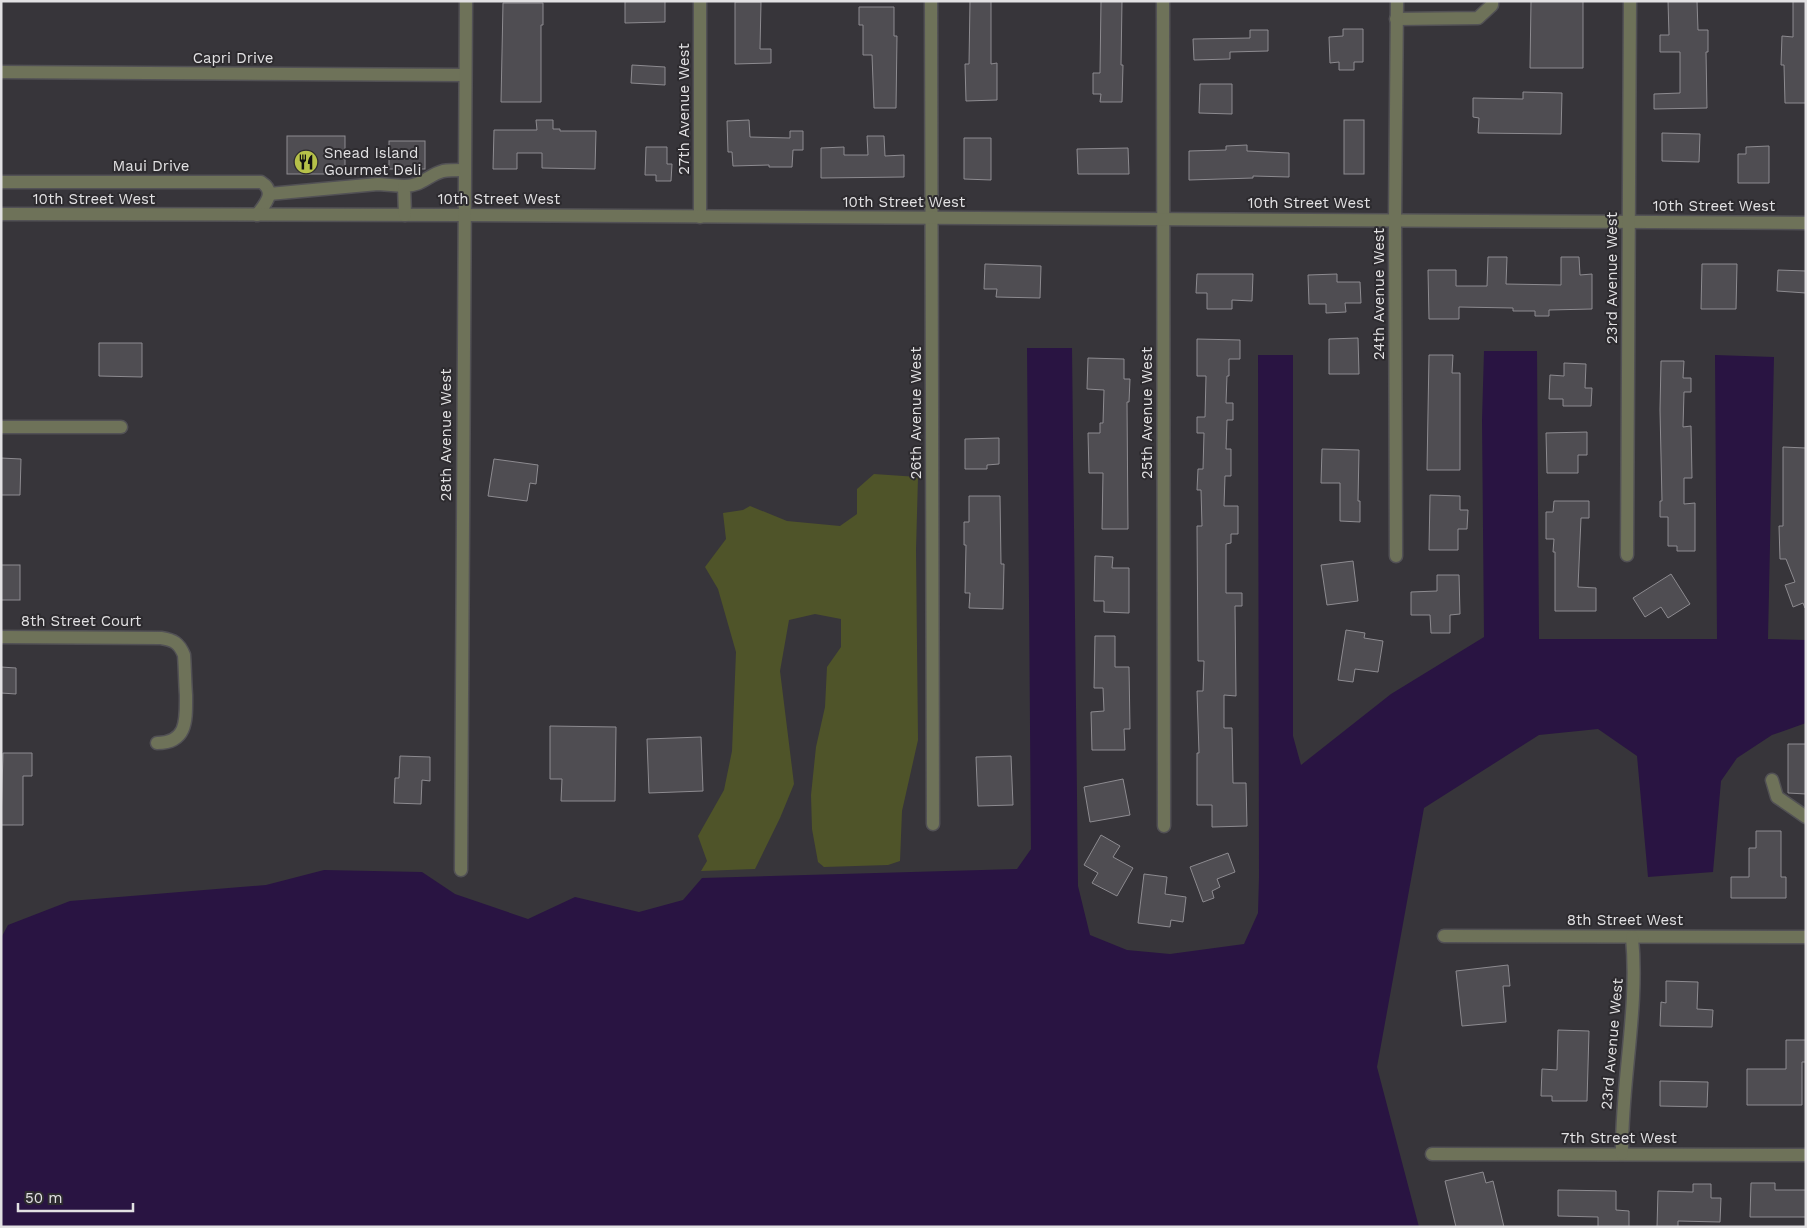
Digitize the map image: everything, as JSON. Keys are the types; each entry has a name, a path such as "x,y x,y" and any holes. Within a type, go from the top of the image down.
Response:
{"street":[{"name":"28th Avenue West","path":"461,870 466,1"},
{"name":"27th Avenue West","path":"700,1 700,217"},
{"name":"26th Avenue West","path":"931,1 933,824"},
{"name":"25th Avenue West","path":"1163,1 1164,826"},
{"name":"24th Avenue West","path":"1396,556 1395,220 1397,1"},
{"path":"1396,19 1478,18 1492,5 1492,1"},
{"name":"23rd Avenue West","path":"1627,555 1630,1"},
{"name":"Capri Drive","path":"1,72 465,75"},
{"path":"257,216 267,203 269,194 378,184 413,186 443,171 464,170"},
{"name":"Maui Drive","path":"1,182 260,182 268,188 269,194"},
{"path":"404,186 405,215"},
{"name":"10th Street West","path":"1,214 1806,223"},
{"path":"1,427 121,427"},
{"name":"8th Street Court","path":"1,637 161,638 173,640 181,646 184,655 186,720 180,735 167,743 157,743"},
{"path":"1772,780 1777,797 1806,817"},
{"name":"8th Street West","path":"1444,936 1806,937"},
{"name":"23rd Avenue West","path":"1622,1154 1622,1120 1634,996 1635,963 1632,937"},
{"name":"7th Street West","path":"1432,1154 1806,1155"}],"green space":[{"path":"874,474 918,477 916,550 918,740 902,811 900,861 888,865 824,867 818,862 812,829 811,795 816,747 825,707 827,667 841,647 841,619 815,614 789,620 780,671 794,784 780,818 755,869 701,871 707,861 698,836 724,790 732,751 736,652 718,589 705,567 726,539 723,513 743,510 750,506 787,521 840,526 857,514 857,489"}],"shaded area":[{"path":"1027,348 1072,348 1078,886 1090,935 1127,950 1170,954 1244,944 1258,913 1258,355 1293,355 1293,736 1301,765 1391,694 1484,637 1482,420 1484,351 1537,351 1539,639 1717,639 1715,355 1774,357 1768,639 1806,640 1806,723 1772,735 1737,758 1721,781 1713,872 1648,877 1637,756 1598,729 1539,735 1424,808 1377,1067 1419,1227 1,1227 1,938 8,925 70,901 266,885 324,870 422,872 455,894 528,919 575,897 639,912 683,900 702,878 1017,869 1031,849"}],"building":[{"path":"625,1 665,1 665,22 625,23"},
{"path":"970,1 991,1 991,64 997,63 997,100 966,101 965,64 969,64"},
{"path":"1101,1 1122,1 1122,102 1100,102 1101,94 1093,94 1093,73 1100,73"},
{"path":"1531,1 1583,1 1583,68 1530,68"},
{"path":"1668,1 1697,1 1698,30 1708,30 1708,52 1706,52 1707,108 1654,109 1654,94 1680,93 1680,52 1660,52 1660,35 1669,35"},
{"path":"1793,1 1806,1 1806,103 1785,103 1784,65 1781,65 1782,36 1793,37"},
{"path":"735,2 761,2 760,49 771,49 771,63 735,64"},
{"path":"503,3 543,3 543,25 541,25 541,102 501,102"},
{"path":"859,7 894,7 894,36 897,36 896,108 874,108 872,55 863,55 863,25 859,25"},
{"path":"1343,29 1363,29 1363,62 1354,62 1354,70 1339,70 1339,62 1330,63 1329,37 1343,36"},
{"path":"1250,30 1268,30 1268,51 1230,52 1230,59 1194,60 1193,39 1250,38"},
{"path":"632,65 665,67 665,85 631,83"},
{"path":"1200,84 1232,84 1232,114 1199,113"},
{"path":"1523,92 1562,93 1561,134 1478,133 1479,118 1473,117 1473,98 1523,99"},
{"path":"536,120 553,120 553,129 560,129 560,131 596,131 595,169 542,168 542,153 517,153 517,169 493,169 494,130 537,130"},
{"path":"749,120 750,137 790,138 790,131 803,131 803,150 793,150 792,167 769,167 769,165 733,166 732,152 728,152 727,121"},
{"path":"1344,120 1364,120 1364,174 1344,174"},
{"path":"1662,133 1700,134 1699,162 1662,161"},
{"path":"287,136 345,136 345,174 287,174"},
{"path":"867,136 884,136 885,156 904,155 904,177 821,178 821,148 844,147 844,155 868,155"},
{"path":"964,138 991,138 991,180 964,179"},
{"path":"389,141 425,141 425,169 389,169"},
{"path":"1247,145 1247,151 1289,153 1289,177 1253,176 1253,178 1189,180 1189,151 1226,150 1226,146"},
{"path":"1769,146 1769,183 1738,183 1738,154 1746,154 1746,147"},
{"path":"646,147 667,147 667,164 672,164 671,181 656,181 656,175 645,175"},
{"path":"1128,148 1129,174 1078,174 1077,149"},
{"path":"1488,257 1507,257 1506,284 1561,285 1561,257 1579,257 1580,275 1592,274 1592,309 1549,310 1549,316 1535,316 1535,311 1513,311 1513,308 1459,307 1459,319 1429,319 1428,270 1456,270 1456,286 1487,286"},
{"path":"985,264 1041,266 1040,298 996,297 997,289 984,289"},
{"path":"1702,264 1737,264 1736,309 1701,309"},
{"path":"1778,270 1806,271 1806,293 1777,291"},
{"path":"1197,274 1253,274 1252,301 1232,300 1232,309 1207,309 1207,293 1196,293"},
{"path":"1337,274 1337,282 1360,282 1361,303 1345,303 1346,312 1326,313 1326,304 1309,304 1308,275"},
{"path":"1358,338 1359,374 1329,374 1329,339"},
{"path":"1197,339 1240,340 1240,359 1229,359 1229,376 1227,376 1226,403 1233,403 1233,420 1227,420 1226,449 1231,449 1231,476 1225,476 1224,506 1238,506 1238,534 1231,534 1231,543 1226,544 1226,593 1242,593 1242,606 1235,606 1236,696 1224,695 1224,728 1232,728 1233,783 1246,783 1247,826 1212,827 1212,805 1197,805 1197,753 1199,753 1197,691 1203,691 1204,661 1198,661 1197,526 1202,526 1201,490 1197,490 1198,469 1203,469 1204,433 1197,433 1197,417 1205,417 1206,376 1197,376"},
{"path":"99,343 142,343 142,377 99,376"},
{"path":"1429,355 1453,355 1452,373 1460,373 1460,470 1427,470"},
{"path":"1088,358 1124,359 1124,379 1130,379 1129,402 1127,402 1128,529 1102,529 1103,473 1089,473 1088,433 1100,433 1100,423 1103,423 1104,390 1087,389"},
{"path":"1661,361 1684,361 1683,378 1691,378 1691,392 1684,392 1683,427 1691,426 1692,478 1684,478 1684,504 1695,503 1695,551 1677,551 1677,546 1668,546 1668,517 1660,517 1660,501 1662,501"},
{"path":"1564,363 1586,364 1585,388 1592,388 1591,406 1563,406 1563,399 1549,399 1550,375 1564,376"},
{"path":"1587,432 1587,455 1578,455 1578,473 1547,473 1546,433"},
{"path":"999,438 999,464 987,465 987,469 965,469 965,439"},
{"path":"1783,447 1806,448 1805,608 1803,603 1793,607 1785,585 1795,582 1786,559 1780,559 1779,526 1783,526"},
{"path":"1322,449 1359,450 1358,501 1360,501 1360,522 1340,521 1340,483 1321,483"},
{"path":"1,458 21,459 20,495 1,495"},
{"path":"494,459 538,465 536,484 530,483 527,501 488,496"},
{"path":"1430,495 1460,496 1460,510 1468,510 1467,529 1458,529 1458,550 1429,550"},
{"path":"969,496 1000,496 1001,564 1004,564 1003,609 969,608 970,593 965,593 966,545 964,545 964,522 969,522"},
{"path":"1554,501 1589,501 1589,518 1581,518 1578,587 1596,588 1596,611 1555,611 1554,539 1546,539 1546,512 1553,512"},
{"path":"1095,556 1113,557 1112,568 1129,568 1129,613 1104,612 1104,601 1094,601"},
{"path":"1353,561 1358,601 1327,605 1321,565"},
{"path":"1,565 20,565 20,600 1,600"},
{"path":"1671,574 1690,604 1668,618 1661,607 1645,617 1633,598"},
{"path":"1437,575 1459,575 1460,614 1450,615 1450,633 1431,633 1430,615 1411,615 1411,592 1437,591"},
{"path":"1346,630 1365,633 1364,638 1383,641 1378,672 1355,669 1353,682 1338,680"},
{"path":"1095,636 1115,636 1115,667 1129,667 1130,729 1124,729 1125,750 1092,750 1091,712 1104,711 1103,688 1094,688"},
{"path":"1,667 16,668 16,694 1,693"},
{"path":"550,726 616,727 615,801 561,801 562,779 550,779"},
{"path":"701,737 703,791 649,793 647,739"},
{"path":"1788,744 1806,744 1806,794 1788,793"},
{"path":"3,753 32,753 32,776 23,776 23,825 1,825"},
{"path":"400,756 430,757 430,781 422,780 421,804 394,803 395,778 399,778"},
{"path":"1011,756 1013,805 978,806 976,757"},
{"path":"1123,779 1130,815 1090,822 1084,787"},
{"path":"1756,831 1781,831 1781,877 1786,877 1786,898 1731,898 1731,877 1749,877 1749,848 1756,848"},
{"path":"1101,835 1120,846 1113,857 1133,868 1117,896 1092,883 1098,873 1084,865"},
{"path":"1228,853 1235,872 1217,879 1220,887 1212,891 1214,898 1203,902 1190,867"},
{"path":"1144,874 1167,877 1165,894 1186,897 1183,922 1171,920 1170,927 1138,923"},
{"path":"1508,965 1510,986 1503,986 1506,1022 1462,1026 1456,971"},
{"path":"1666,981 1698,982 1697,1009 1713,1010 1712,1027 1660,1026 1661,1002 1666,1003"},
{"path":"1558,1030 1589,1031 1587,1101 1552,1101 1552,1096 1541,1096 1542,1069 1557,1070"},
{"path":"1786,1040 1806,1040 1806,1062 1802,1062 1802,1105 1747,1105 1747,1069 1786,1069"},
{"path":"1660,1081 1708,1082 1707,1107 1660,1106"},
{"path":"1483,1172 1486,1183 1493,1181 1504,1227 1456,1227 1445,1181"},
{"path":"1751,1183 1775,1183 1775,1190 1806,1190 1806,1217 1750,1217"},
{"path":"1693,1184 1711,1184 1711,1198 1721,1198 1720,1222 1678,1221 1678,1227 1657,1227 1658,1191 1693,1192"},
{"path":"1558,1190 1616,1191 1616,1210 1629,1211 1629,1227 1598,1227 1598,1217 1558,1216"}],"place":[{"name":"Snead Island Gourmet Deli","path":"306,162"}]}
